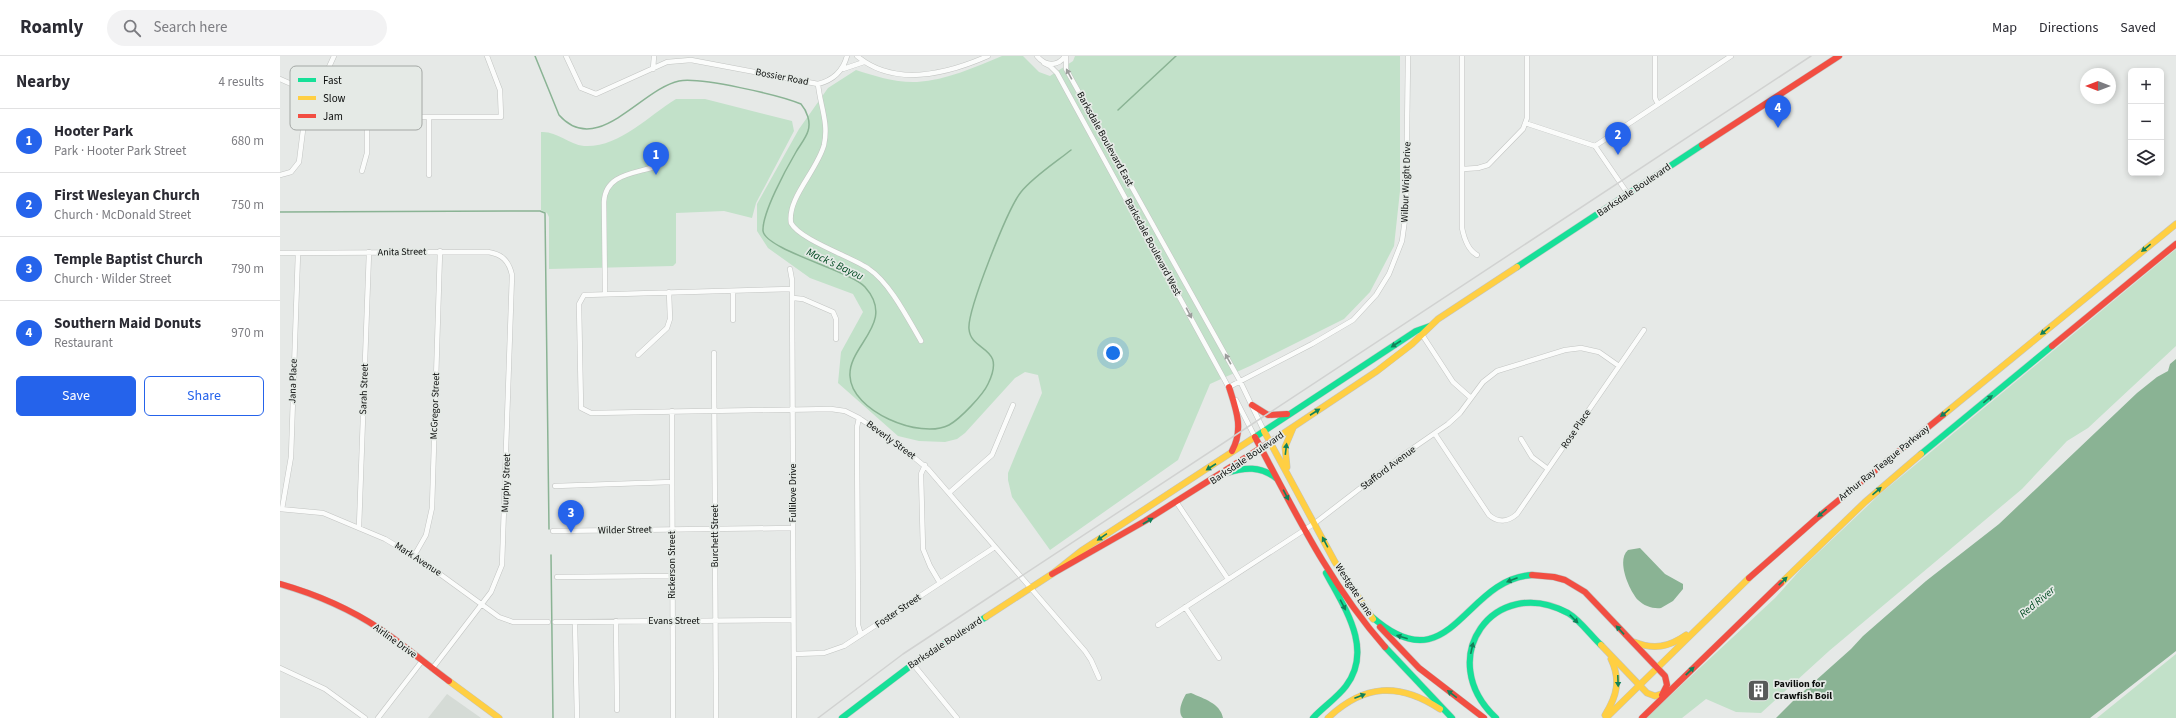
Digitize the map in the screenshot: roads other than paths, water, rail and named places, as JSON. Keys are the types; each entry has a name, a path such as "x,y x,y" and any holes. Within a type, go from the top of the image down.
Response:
{"main road":[{"name":"Barksdale Boulevard","path":"1052,574 1066,562 1264,431 1419,330 1430,326 1839,56"},
{"name":"Arthur Ray Teague Parkway","path":"1604,718 1708,618 1816,518 2176,224"},
{"name":"Arthur Ray Teague Parkway","path":"1642,718 1865,502 1918,455 2176,244"},
{"name":"Barksdale Boulevard","path":"842,718 913,664 1030,588 1177,503 1355,386 1423,336 1430,326"},
{"path":"1348,376 1355,386"},
{"path":"1229,387 1240,423 1238,440 1231,454"},
{"path":"1252,406 1259,412 1272,416 1293,412"},
{"path":"1288,472 1285,447 1294,426"},
{"name":"Westgate Lane","path":"1264,431 1288,472 1350,587 1371,616 1408,658 1483,718"},
{"name":"Westgate Lane","path":"1255,437 1320,557 1351,604 1376,636 1452,718"},
{"path":"1221,474 1240,468 1254,467 1270,473 1280,482"},
{"path":"1171,493 1177,503"},
{"path":"1313,718 1346,686 1357,663 1358,650 1355,629 1320,557"},
{"path":"1371,616 1389,631 1398,636 1410,639 1433,637 1443,634 1463,620 1498,586 1516,578 1544,574 1564,579 1578,587 1667,680 1664,693 1657,704"},
{"name":"Airline Drive","path":"280,584 341,607 380,629 499,718"},
{"path":"1496,718 1488,710 1472,685 1470,668 1471,652 1481,627 1504,607 1526,601 1550,604 1561,608 1570,614 1639,685 1651,695 1658,696 1674,687"},
{"path":"1630,640 1644,646 1665,647 1678,641 1708,618"},
{"path":"1601,647 1615,667 1618,681 1616,697 1604,718"},
{"path":"1328,718 1351,699 1372,692 1391,690 1411,693 1422,698 1452,718"}],"street":[{"path":"330,66 334,56"},
{"path":"422,118 501,117 498,83 487,56"},
{"name":"Bossier Road","path":"566,56 581,88 596,94 675,60 689,60 818,84 820,104 825,118 824,145 812,172 791,207 791,223 800,233 870,269 889,291 921,341"},
{"path":"652,69 654,56"},
{"path":"857,56 864,62 893,74 910,76 945,71 988,56"},
{"name":"Barksdale Boulevard West","path":"1037,56 1044,63 1054,69 1061,80 1255,437"},
{"path":"1044,63 1052,65 1058,63 1066,56"},
{"name":"Barksdale Boulevard East","path":"1066,56 1066,69 1240,381 1264,431"},
{"name":"Wilbur Wright Drive","path":"1229,387 1312,344 1353,320 1376,295 1392,269 1402,241 1406,212 1408,56"},
{"path":"1462,56 1463,232 1471,250 1477,255"},
{"path":"1463,168 1478,168 1491,163 1518,137 1526,123 1527,56"},
{"path":"1655,56 1655,98 1658,104"},
{"path":"1595,146 1729,56"},
{"path":"840,72 847,57"},
{"path":"818,84 830,80 847,67 864,62"},
{"path":"280,79 290,84"},
{"path":"429,118 429,175"},
{"path":"1526,123 1595,146 1628,194"},
{"path":"280,175 291,172 299,162 303,130"},
{"path":"362,171 367,153 367,130"},
{"path":"651,168 616,179 606,190 605,293 792,289"},
{"name":"Sarah Street","path":"359,527 369,252"},
{"name":"McGregor Street","path":"414,556 426,535 432,508 440,252"},
{"name":"Anita Street","path":"280,253 493,252 504,258 510,266 512,274"},
{"name":"Jana Place","path":"281,509 290,464 298,253"},
{"name":"Fullilove Drive","path":"790,269 793,298 794,718"},
{"name":"Murphy Street","path":"432,669 482,605 496,582 503,554 512,274"},
{"path":"733,290 733,320"},
{"path":"638,355 668,326 669,292"},
{"name":"Beverly Street","path":"605,293 589,294 582,297 579,304 579,400 583,410 595,413 714,410 841,410 859,418 925,465 950,492 1030,588 1085,650 1099,678"},
{"path":"793,298 803,300 833,312 836,319 836,339"},
{"path":"1419,330 1453,382 1471,398"},
{"name":"Rose Place","path":"1435,434 1489,515 1495,520 1503,521 1511,519 1517,514 1644,330"},
{"name":"Stafford Avenue","path":"1158,625 1315,523 1394,462 1435,434 1457,417 1483,382 1497,371 1570,349 1581,348 1593,350 1619,366"},
{"name":"Burchett Street","path":"714,353 716,718"},
{"path":"950,492 992,455 1013,405"},
{"name":"Rickerson Street","path":"672,412 673,718"},
{"path":"859,418 857,427 858,626 861,636"},
{"path":"1521,439 1532,456 1548,469"},
{"path":"925,465 921,474 923,543 930,566 940,583"},
{"path":"555,486 672,482"},
{"path":"1177,503 1228,579"},
{"name":"Mark Avenue","path":"281,509 323,513 359,527 414,556 495,614 509,621 548,622"},
{"name":"Wilder Street","path":"553,531 793,528"},
{"name":"Foster Street","path":"794,654 818,654 834,651 861,636 995,547"},
{"path":"557,577 673,576"},
{"path":"1185,607 1219,658"},
{"name":"Evans Street","path":"555,622 794,620"},
{"path":"616,621 617,710"},
{"path":"575,622 578,718"},
{"path":"378,718 422,661"},
{"path":"913,664 957,718"},
{"path":"280,668 325,689 365,718"}],"water":[{"name":"Red River","path":"2176,359 2176,651 2090,718 1776,718 1851,649 1863,636 1926,581 1999,524 2137,393 2157,377 2168,371 2170,364"},
{"path":"1640,548 1665,574 1683,584 1683,589 1673,601 1661,608 1649,607 1640,602 1634,595 1625,575 1623,561 1625,555 1628,550"},
{"path":"1191,693 1215,705 1219,709 1223,718 1183,718 1180,713 1182,703 1186,694"}],"waterway":[{"name":"Mack's Bayou","path":"535,56 559,115 574,126 588,129 604,125 619,117 664,87 679,81 689,80 721,84 776,96 801,104 808,117 809,128 775,191 766,213 763,231 768,238 778,246 844,274 865,287 873,300 876,312 874,323 851,365 850,376 853,389 862,401 874,411 889,419 921,429 936,429 954,422 976,400 988,384 993,371 991,356 975,342 971,337 969,329 974,302 981,282 998,238 1021,192 1038,175 1071,150"},
{"name":"Mack's Bayou","path":"1118,110 1176,56"},
{"path":"280,212 540,211 545,213 549,529"},
{"path":"551,555 553,718"}],"railway":[{"path":"818,718 903,654 1811,56"}],"place":[{"name":"Southern Maid Donuts","path":"1778,128"},
{"name":"First Wesleyan Church","path":"1618,155"},
{"name":"Hooter Park","path":"656,175"},
{"name":"Temple Baptist Church","path":"571,533"},
{"name":"Pavilion for Crawfish Boil","path":"1758,690"}]}
